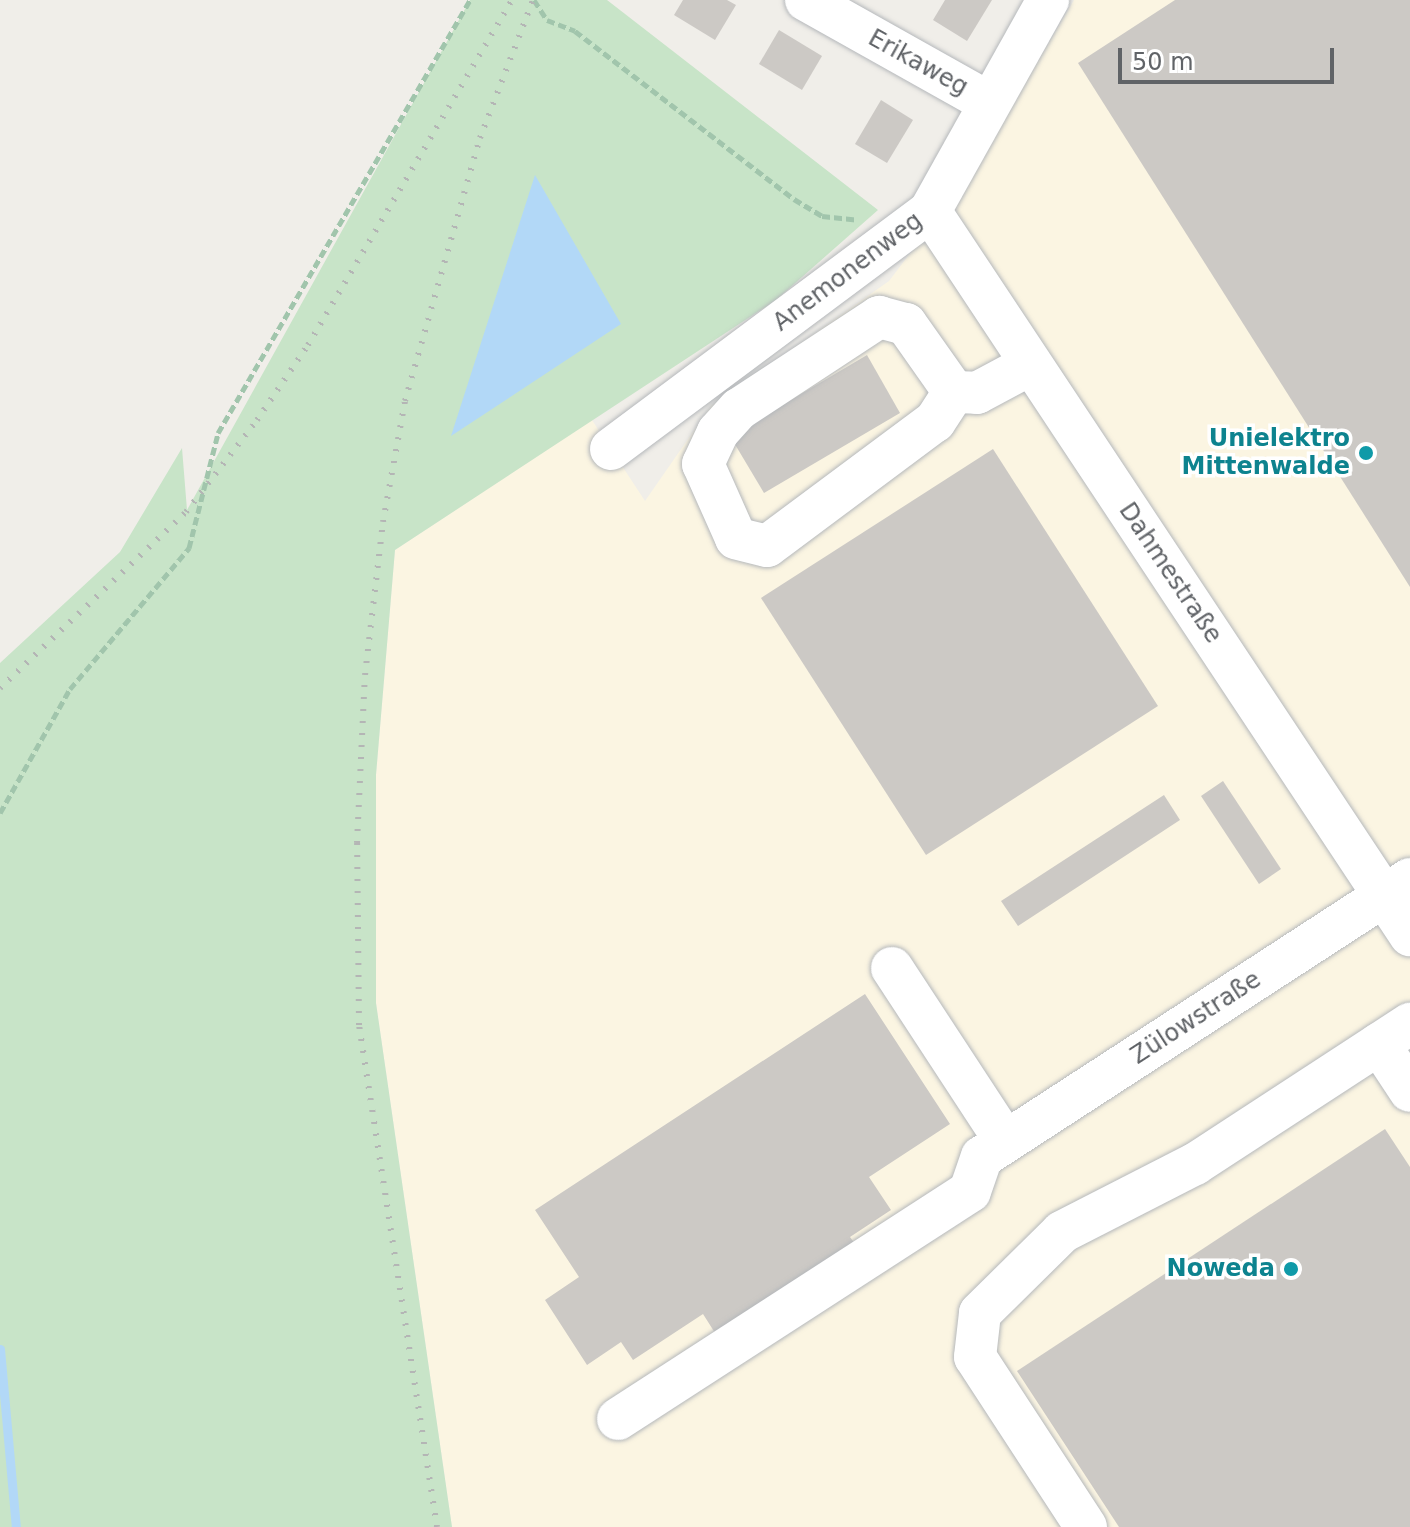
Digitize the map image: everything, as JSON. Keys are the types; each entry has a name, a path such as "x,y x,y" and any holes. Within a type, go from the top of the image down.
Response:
{"street":[{"name":"Erikaweg","path":"806,0 988,102"},
{"name":"Anemonenweg","path":"611,449 930,211 988,102 1048,0"},
{"name":"Dahmestraße","path":"930,211 1031,364 1397,887 1410,935"},
{"path":"879,317 906,324 954,392 935,421 767,546 736,538 703,464 718,432 739,409 879,317"},
{"path":"954,392 977,393 1031,364"},
{"name":"Zülowstraße","path":"994,1149 1397,887"},
{"path":"618,1419 970,1191 994,1149 892,968"},
{"path":"1086,1527 975,1357 980,1313 1062,1232 1195,1164 1394,1034 1410,1091"}],"path":[{"path":"0,813 70,689 189,548 218,433 470,0"},
{"path":"534,0 547,20 575,31 794,199 822,216 862,220 885,244"}],"shaded area":[{"path":"1074,0 1410,0 1410,1527 452,1527 376,1003 376,775 395,550 592,420 645,501 711,406 889,281 976,167"}],"green space":[{"path":"470,0 607,0 878,210 776,300 395,550 376,775 376,1003 452,1527 0,1527 0,663 120,552 182,448 187,510"}],"water":[{"path":"535,175 621,324 451,436"}],"building":[{"path":"683,0 727,0 736,5 715,40 674,15"},
{"path":"945,0 992,0 967,41 933,20"},
{"path":"1175,0 1410,0 1410,587 1078,63"},
{"path":"779,30 822,56 802,90 759,64"},
{"path":"881,100 913,120 887,163 855,144"},
{"path":"867,355 900,413 764,493 730,436"},
{"path":"993,449 1158,706 926,855 761,598"},
{"path":"1223,781 1281,869 1259,884 1201,796"},
{"path":"1164,795 1180,820 1018,926 1001,901"},
{"path":"865,994 950,1124 869,1177 891,1210 850,1237 863,1255 724,1347 703,1314 633,1360 621,1342 587,1365 545,1300 579,1277 535,1210"},
{"name":"Noweda","path":"1385,1129 1410,1167 1410,1527 1119,1527 1017,1371"}],"waterway":[{"path":"0,1349 16,1527"}],"railway":[{"path":"0,688 186,512 257,420 308,345 512,0"},
{"path":"437,1527 359,1025 357,843 365,675 383,522 405,401 480,138 533,0"}],"place":[{"name":"Unielektro Mittenwalde","path":"1366,453"},
{"name":"Noweda","path":"1291,1269"}]}
